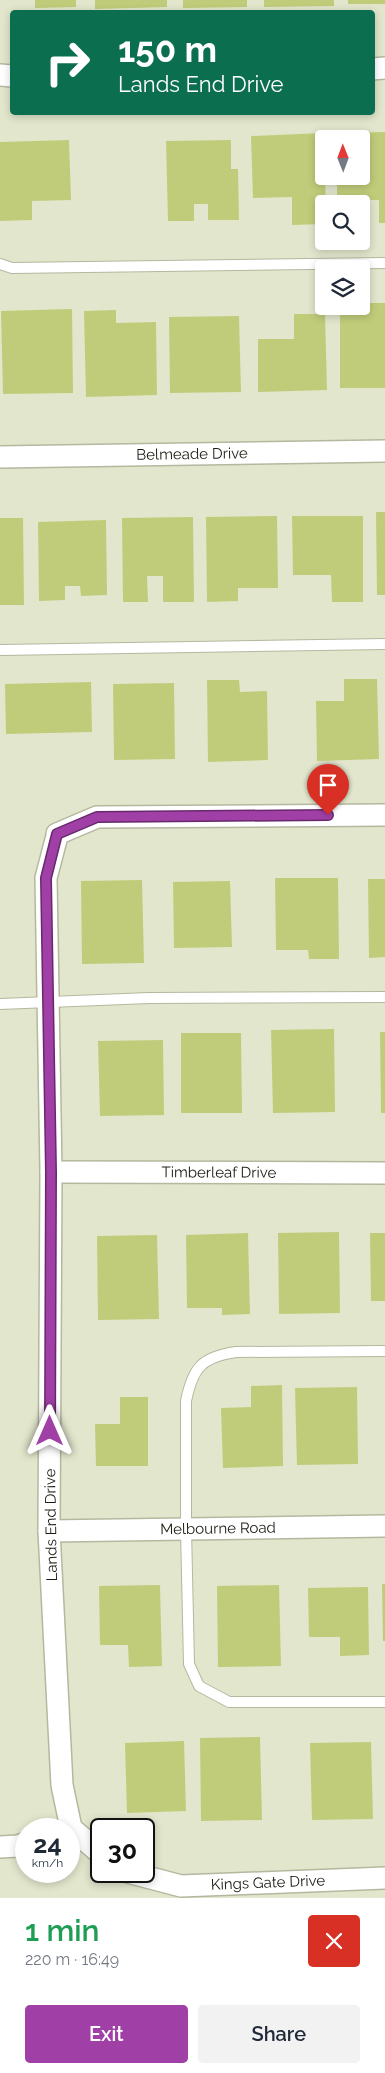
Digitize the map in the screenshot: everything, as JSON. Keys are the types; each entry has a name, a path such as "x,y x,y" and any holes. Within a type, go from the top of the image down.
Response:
{"street":[{"name":"Belmeade Drive","path":"0,457 385,451"},
{"name":"Lands End Drive","path":"68,1818 62,1785 49,1531 51,1172 46,878 57,834 97,817 385,815"},
{"name":"Timberleaf Drive","path":"51,1172 385,1173"},
{"name":"Melbourne Road","path":"49,1531 385,1526"},
{"path":"80,1837 90,1845"},
{"path":"0,1847 15,1846"},
{"name":"Kings Gate Drive","path":"155,1879 181,1886 385,1878"}],"lane":[{"path":"0,264 12,268 385,263"},
{"path":"0,650 385,644"},
{"path":"0,1004 148,998 385,997"},
{"path":"385,1351 236,1352 218,1355 207,1360 196,1369 190,1382 186,1401 189,1664 199,1686 229,1702 385,1702"}],"building":[{"path":"35,0 76,0 76,7 35,8"},
{"path":"95,0 167,0 167,7 95,9"},
{"path":"183,0 247,0 247,7 183,8"},
{"path":"264,0 334,0 334,6 264,7"},
{"path":"348,0 385,0 385,4 348,4"},
{"path":"370,132 385,132 385,223 379,223 379,200 370,200 370,195 337,195 337,185 370,185"},
{"path":"315,133 315,185 325,185 326,195 315,195 315,224 292,225 292,197 253,198 251,136"},
{"path":"69,140 71,200 32,201 32,220 0,221 0,142"},
{"path":"231,140 231,169 238,169 239,220 208,220 208,204 194,204 194,221 168,221 166,141"},
{"path":"370,303 385,303 385,388 340,388 340,315 370,315"},
{"path":"72,309 73,393 3,394 1,311"},
{"path":"116,310 116,323 156,322 157,395 86,397 84,311"},
{"path":"294,314 325,315 327,390 258,392 258,339 294,339"},
{"path":"239,316 241,392 170,393 169,317"},
{"path":"376,512 385,512 385,595 377,595"},
{"path":"277,516 278,588 238,588 238,601 207,602 206,517"},
{"path":"292,516 363,516 363,602 332,602 331,575 293,575"},
{"path":"193,517 194,602 163,602 163,576 147,576 148,602 123,602 122,518"},
{"path":"0,518 23,518 24,605 0,605"},
{"path":"106,520 107,595 81,596 80,586 65,586 65,600 39,601 38,522"},
{"path":"344,679 377,679 379,759 317,761 316,701 344,701"},
{"path":"207,680 239,680 240,692 267,691 268,760 208,762"},
{"path":"91,682 92,732 6,734 5,684"},
{"path":"174,683 175,759 114,760 113,684"},
{"path":"275,878 338,878 339,959 309,959 308,950 276,950"},
{"path":"368,879 385,879 385,957 369,958"},
{"path":"142,880 144,963 82,964 81,881"},
{"path":"230,881 232,947 174,948 173,882"},
{"path":"334,1029 335,1112 273,1113 271,1030"},
{"path":"380,1032 385,1032 385,1113 381,1113"},
{"path":"181,1033 241,1033 242,1113 181,1113"},
{"path":"163,1040 164,1115 100,1116 98,1041"},
{"path":"339,1232 340,1313 279,1314 278,1233"},
{"path":"248,1233 250,1314 222,1315 222,1308 187,1308 186,1235"},
{"path":"370,1233 385,1233 385,1301 371,1301"},
{"path":"157,1235 159,1319 98,1320 97,1236"},
{"path":"282,1385 283,1466 223,1468 221,1408 251,1407 251,1386"},
{"path":"357,1387 358,1464 297,1465 295,1388"},
{"path":"120,1397 148,1397 148,1466 96,1466 95,1424 120,1424"},
{"path":"382,1584 385,1584 385,1641 383,1641"},
{"path":"160,1585 162,1666 129,1667 128,1645 100,1645 99,1586"},
{"path":"279,1585 281,1666 218,1667 217,1586"},
{"path":"368,1587 369,1655 340,1656 340,1637 309,1637 308,1588"},
{"path":"260,1737 262,1820 201,1821 200,1738"},
{"path":"184,1741 186,1811 127,1813 125,1743"},
{"path":"371,1742 373,1819 312,1820 310,1743"}],"route":[{"path":"50,1431 51,1172 46,878 57,834 97,817 328,815"}]}
